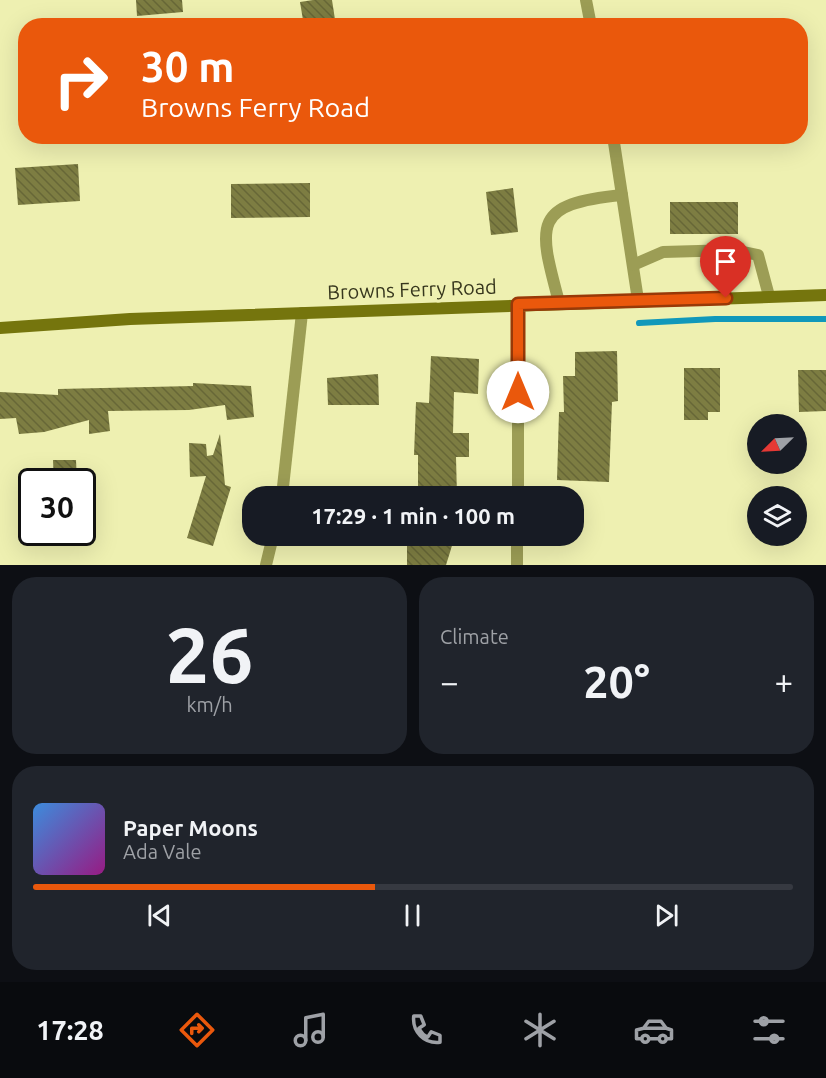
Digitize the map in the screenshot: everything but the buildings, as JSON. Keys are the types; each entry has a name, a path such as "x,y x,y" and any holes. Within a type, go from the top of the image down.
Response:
{"street":[{"path":"586,0 589,18"},
{"path":"614,144 638,300"},
{"path":"559,302 548,261 546,229 552,214 569,205 595,198 622,195"},
{"path":"633,265 663,252 734,250 758,255 769,297"},
{"name":"Browns Ferry Road","path":"0,328 130,319 559,302 826,295"},
{"path":"518,304 518,486"},
{"path":"283,486 302,313"},
{"path":"266,565 271,546"},
{"path":"517,546 517,565"}],"waterway":[{"path":"639,323 715,319 826,319"}],"route":[{"path":"518,392 518,304 726,298"}]}
